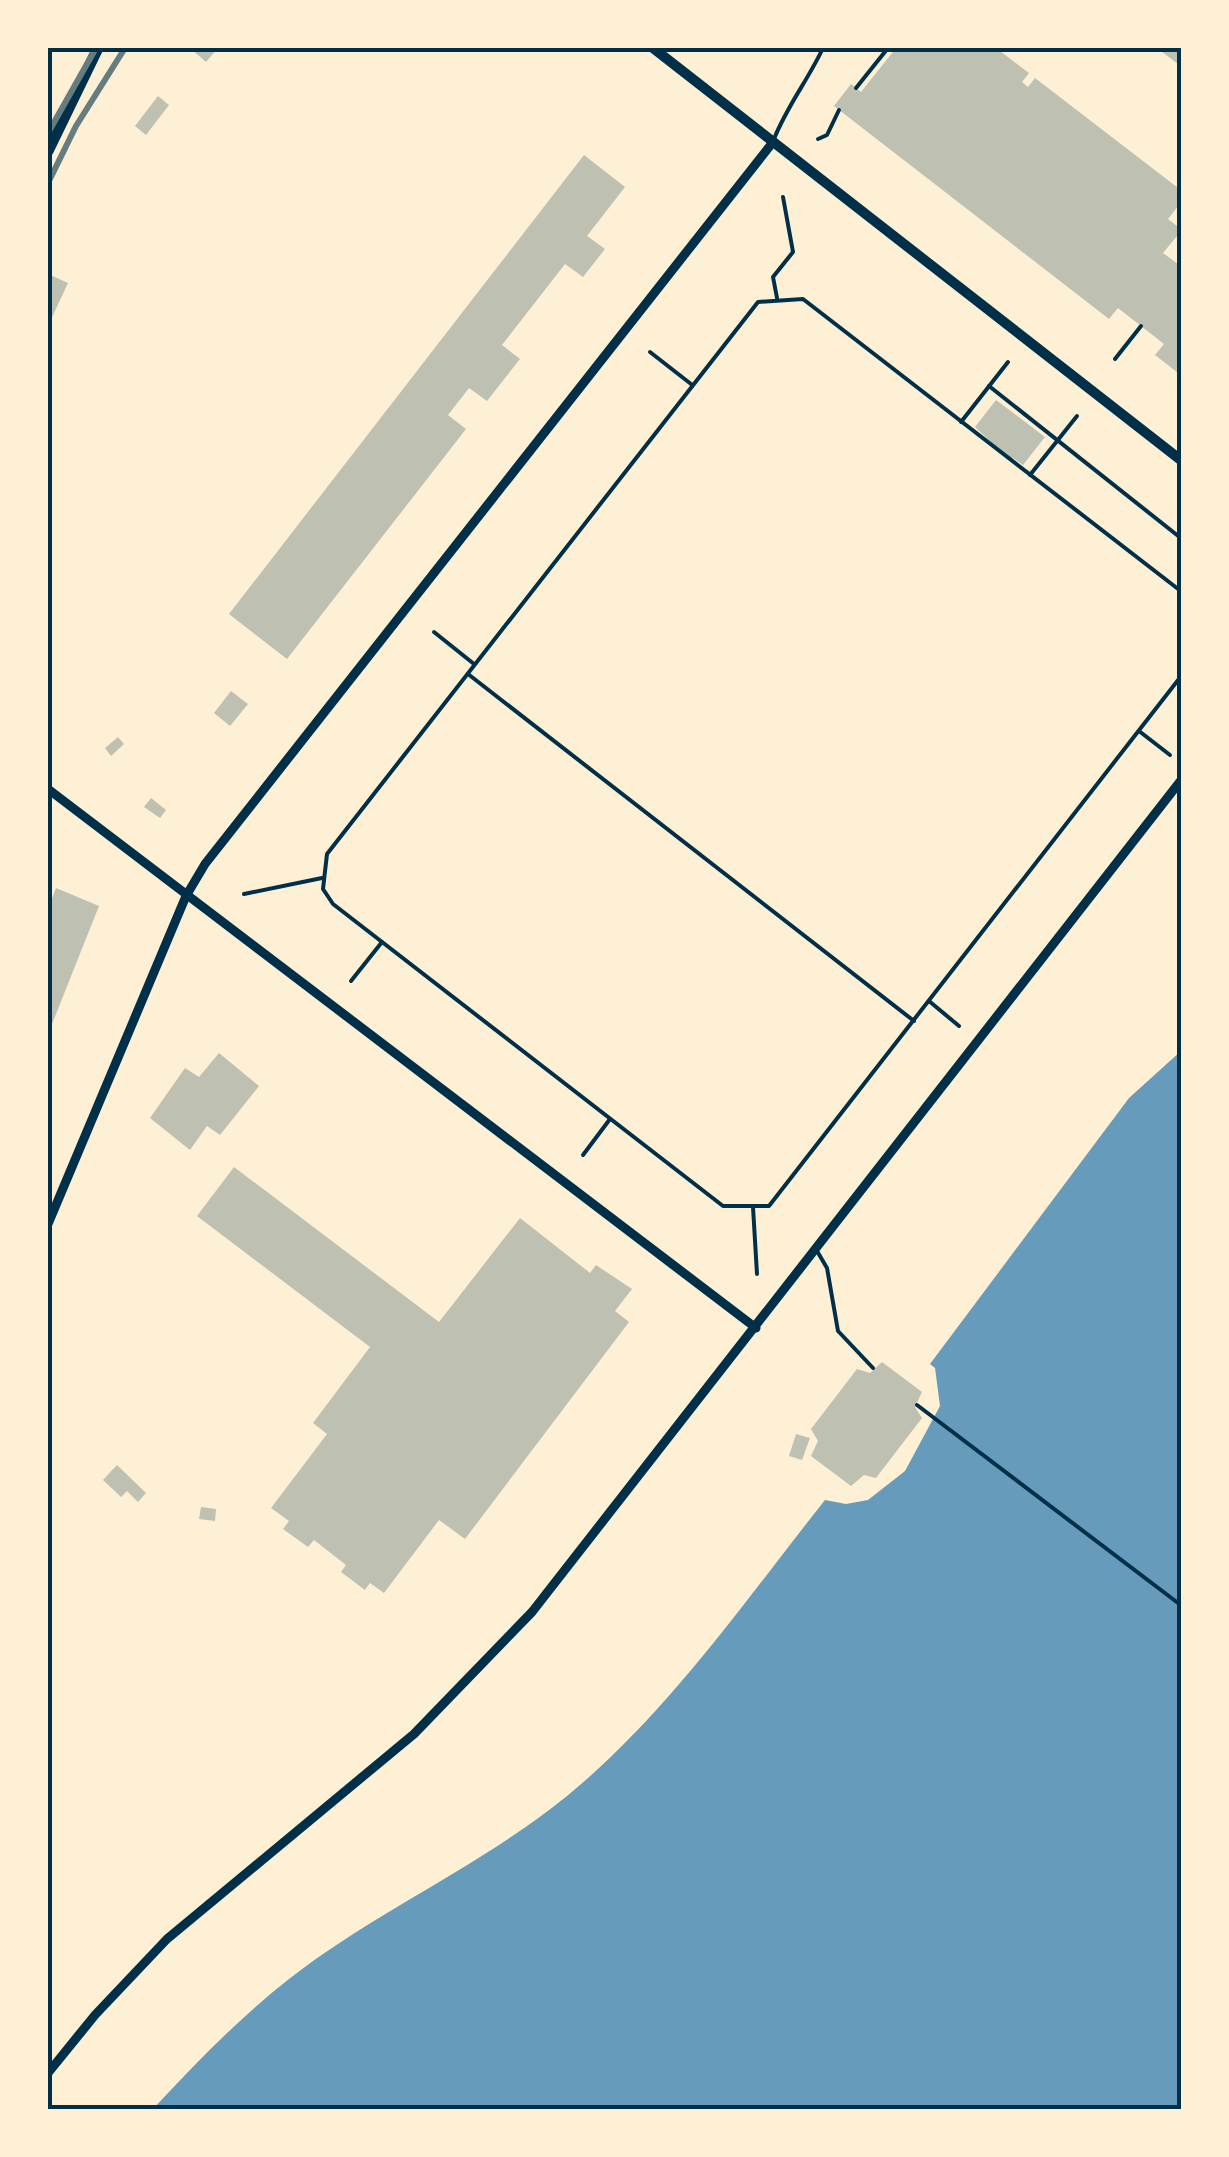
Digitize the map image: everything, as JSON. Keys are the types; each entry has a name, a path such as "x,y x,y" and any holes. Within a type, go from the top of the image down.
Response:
{"main road":[{"path":"48,152 98,48"}],"street":[{"path":"652,48 1182,462"},
{"path":"48,1224 186,896 215,850 773,142"},
{"path":"48,2074 95,2015 168,1938 403,1744 485,1664 564,1574 1182,778"},
{"path":"49,795 756,1328"}],"lane":[{"path":"773,142 788,103 806,84 823,48"},
{"path":"817,1251 827,1268 838,1331 873,1368"},
{"path":"917,1405 1182,1606"}],"path":[{"path":"856,88 888,48"},
{"path":"818,139 827,135 839,110"},
{"path":"778,299 771,283 793,252 783,198"},
{"path":"1182,592 803,300 778,299 751,306 327,854 322,878 333,904 724,1206 752,1207 775,1202 1182,675"},
{"path":"1115,359 1141,326"},
{"path":"650,352 691,384"},
{"path":"960,423 1008,362"},
{"path":"990,386 1182,539"},
{"path":"1030,476 1077,416"},
{"path":"434,632 474,664"},
{"path":"467,673 914,1021"},
{"path":"1138,731 1170,756"},
{"path":"244,894 322,878"},
{"path":"351,981 382,942"},
{"path":"929,1001 959,1026"},
{"path":"583,1155 610,1119"},
{"path":"752,1207 757,1274"}],"water":[{"path":"1181,1051 1181,2109 152,2110 235,2025 289,1979 322,1954 500,1845 604,1764 704,1655 825,1500 846,1504 868,1500 905,1471 940,1406 935,1368 930,1364 1129,1098"}],"building":[{"path":"190,48 218,48 206,62"},
{"path":"896,48 996,48 1029,73 1022,82 1028,87 1035,78 1182,191 1182,201 1168,219 1182,230 1163,253 1182,267 1182,376 1155,355 1164,344 1118,308 1109,319 834,106 851,84 861,92"},
{"path":"1157,48 1182,48 1182,59 1178,64"},
{"path":"158,96 169,105 146,135 135,126"},
{"path":"584,155 625,187 587,236 605,249 583,277 565,264 502,345 520,359 487,401 469,388 448,415 466,429 287,659 229,614"},
{"path":"48,274 68,283 48,326"},
{"path":"996,400 1045,437 1023,465 1013,458 1011,461 975,427"},
{"path":"231,691 248,704 230,726 214,713"},
{"path":"118,737 124,744 111,756 105,748"},
{"path":"151,798 166,810 160,818 144,807"},
{"path":"56,888 99,906 48,1034 48,909"},
{"path":"219,1053 259,1086 220,1135 207,1126 190,1150 150,1118 185,1068 199,1077"},
{"path":"234,1167 439,1322 520,1218 590,1273 596,1265 632,1289 615,1311 629,1322 465,1539 439,1520 384,1593 370,1583 365,1590 341,1572 346,1565 314,1540 308,1547 283,1529 289,1521 271,1508 327,1434 313,1423 370,1347 197,1216"},
{"path":"882,1362 922,1392 915,1407 922,1418 876,1478 864,1475 851,1486 811,1456 818,1441 811,1429 857,1369 870,1373"},
{"path":"796,1434 810,1438 802,1460 789,1456"},
{"path":"117,1465 146,1493 138,1502 127,1491 121,1497 103,1480"},
{"path":"201,1507 216,1509 215,1521 199,1519"}],"railway":[{"path":"48,133 96,48"},
{"path":"48,183 76,126 125,48"}]}
